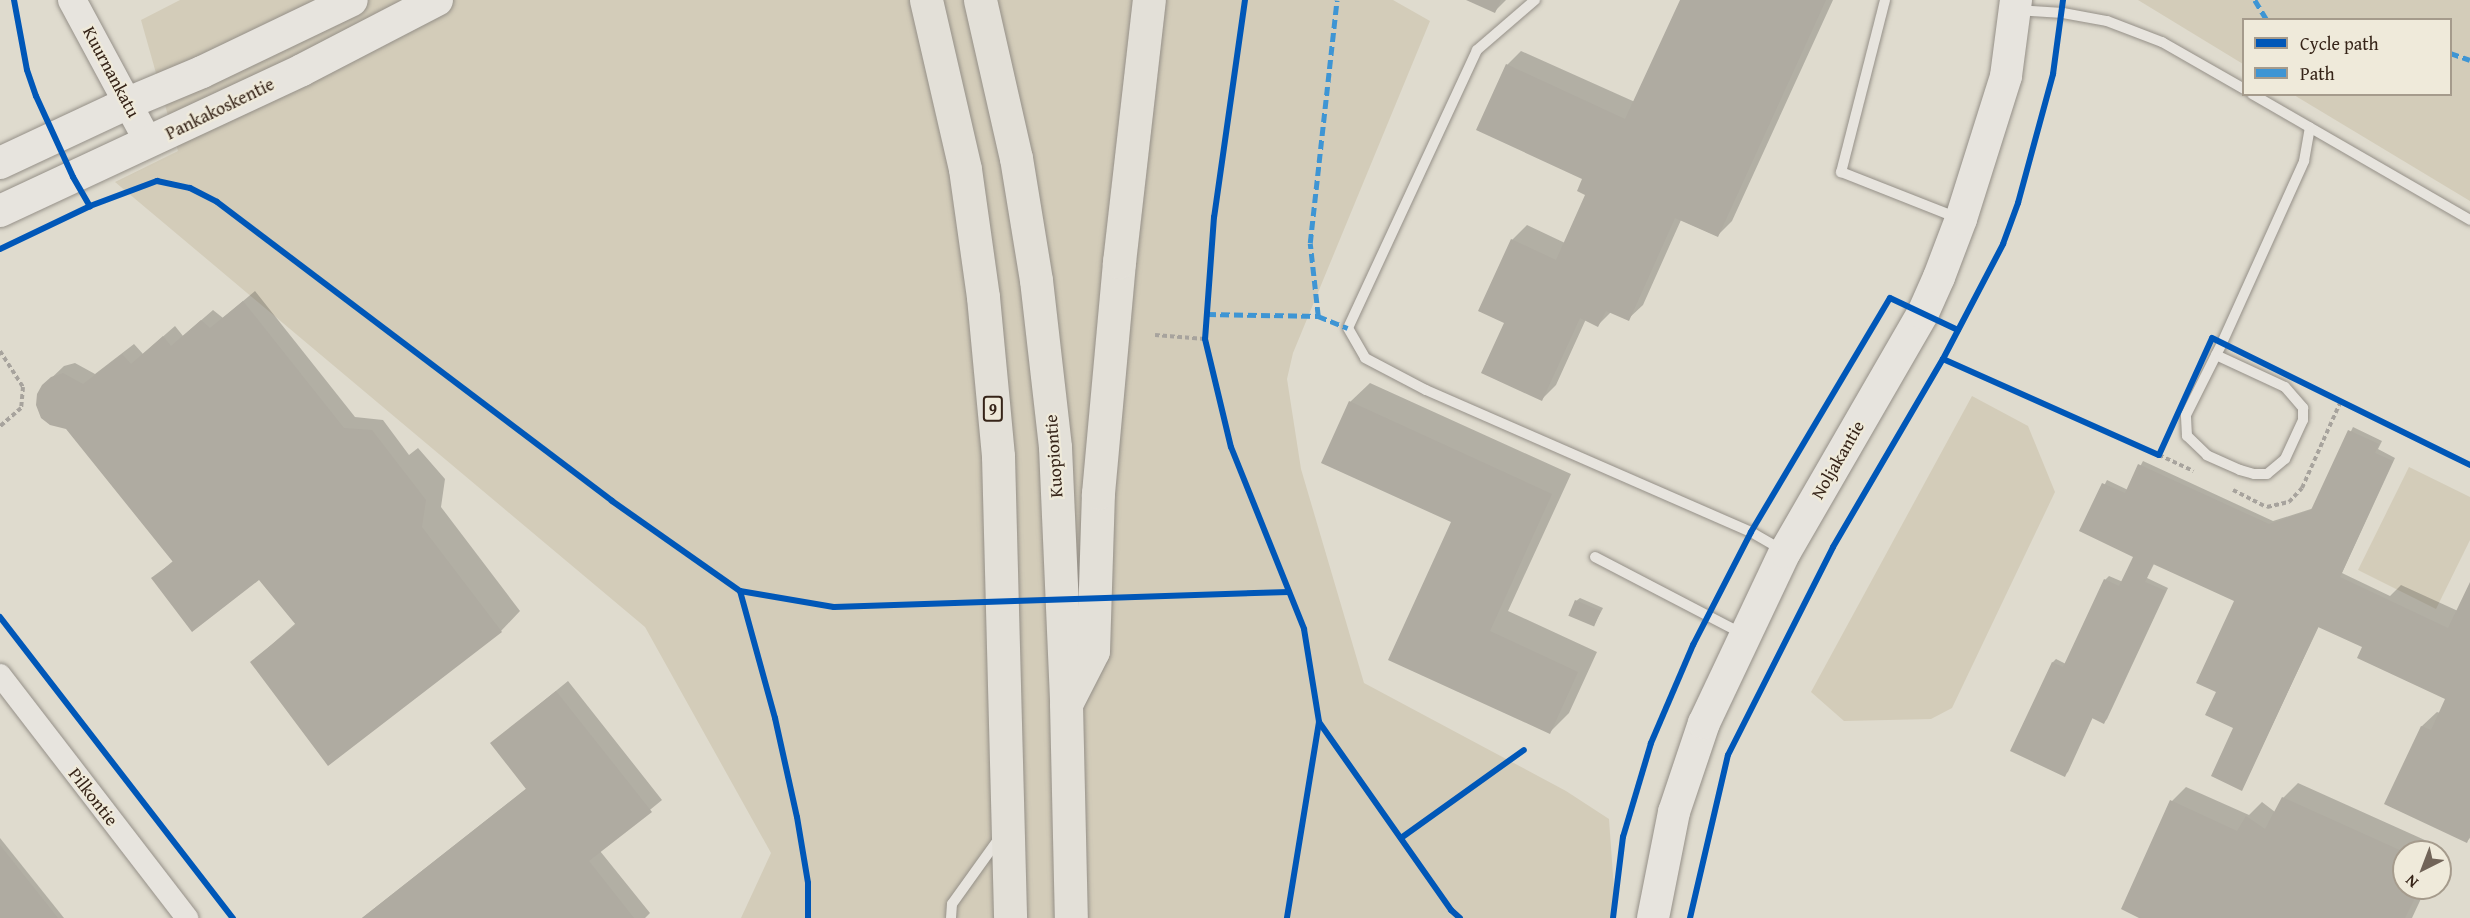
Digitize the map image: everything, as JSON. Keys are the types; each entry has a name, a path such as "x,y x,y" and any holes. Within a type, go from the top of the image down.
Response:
{"highway":[{"name":"9","path":"926,0 964,169 983,297 998,456 1010,918"},
{"name":"Kuopiontie","path":"980,0 1016,158 1036,279 1055,447 1066,704 1071,918"},
{"path":"1066,704 1093,651 1098,493 1119,262 1149,0"}],"main road":[{"path":"0,163 128,103 202,72 352,0"},
{"name":"Pankakoskentie","path":"0,212 302,70 437,0"},
{"name":"Noljakantie","path":"1653,918 1674,812 1704,723 1743,634 1785,552 1923,313 1960,219 2006,76 2016,5"}],"street":[{"name":"Kuurnankatu","path":"72,0 149,143"},
{"name":"Pilkontie","path":"0,675 187,918"}],"lane":[{"path":"1535,0 1477,50 1348,328 1365,358 1396,374 1751,532 1785,552"},
{"path":"1885,0 1841,171 1960,219"},
{"path":"2016,5 2107,21 2162,42 2242,89"},
{"path":"2255,96 2470,220"},
{"path":"2216,355 2285,387 2303,408 2303,420 2285,459 2267,474 2254,474 2240,470 2207,455 2187,436 2186,415 2216,355 2304,161 2310,128"},
{"path":"0,152 38,145"},
{"path":"1595,556 1743,634"},
{"path":"951,918 952,904 1009,824"}],"path":[{"path":"1206,330 1207,350"},
{"path":"1155,334 1205,339"},
{"path":"0,351 23,387 21,408 0,426"},
{"path":"2332,396 2352,406"},
{"path":"2149,450 2159,455 2164,444"}],"shaded area":[{"path":"180,0 1393,0 1430,21 1293,353 1287,379 1301,469 1364,683 1566,791 1609,819 1616,918 741,918 771,853 645,627 115,182 178,151 141,20"},
{"path":"2138,0 2470,0 2470,201 2296,96 2452,96 2452,18 2242,18 2242,63"},
{"path":"1972,396 2028,426 2055,492 1952,708 1931,719 1844,721 1811,692"},
{"path":"2409,467 2470,497 2470,540 2436,609 2358,570"}],"building":[{"path":"1466,0 1501,0 1495,13"},
{"path":"1680,0 1826,0 1718,237 1675,218 1629,321 1606,311 1598,327 1580,318 1542,401 1481,373 1504,323 1478,311 1511,239 1556,260 1585,195 1577,191 1582,179 1476,130 1506,64 1625,119"},
{"path":"243,301 344,428 372,430 426,500 422,527 502,632 328,766 250,662 296,625 259,580 192,632 151,578 173,562 66,429 50,425 41,418 36,405 37,394 42,385 51,377 63,373 83,384 122,354 131,364 163,336 171,346 201,320 210,328"},
{"path":"1349,401 1552,494 1490,631 1578,672 1550,734 1388,660 1451,522 1321,463"},
{"path":"2348,430 2379,444 2375,453 2393,461 2340,577 2448,628 2470,582 2470,836 2467,843 2384,804 2421,726 2431,730 2445,699 2357,658 2362,647 2318,627 2242,791 2211,776 2233,728 2205,715 2216,692 2196,683 2234,601 2153,564 2145,582 2166,591 2104,724 2092,718 2065,777 2010,751 2052,662 2063,667 2104,579 2119,586 2133,557 2079,531 2102,483 2125,493 2138,464 2269,524 2311,510"},
{"path":"1575,600 1601,611 1594,627 1568,616"},
{"path":"556,691 652,812 589,861 634,918 362,918 526,789 490,743"},
{"path":"2282,797 2392,847 2392,900 2414,900 2405,918 2139,918 2121,909 2170,800 2237,831 2246,816 2265,829"},
{"path":"0,845 58,918 0,918"}],"marked path":[{"path":"1318,316 1310,243 1337,0"},
{"path":"2255,0 2266,18"},
{"path":"2452,54 2470,60"},
{"path":"1207,314 1318,316 1348,328"}],"cycle path":[{"path":"14,0 27,70 36,96 73,177 90,206"},
{"path":"1245,0 1214,217 1205,339 1231,447 1304,629 1319,722 1287,918"},
{"path":"1690,918 1728,755 1833,547 1943,359 2003,244 2018,203 2053,74 2063,0"},
{"path":"0,249 90,206 157,181 190,188 217,202 612,501 740,591 834,607 1289,592"},
{"path":"1613,918 1623,837 1651,743 1693,645 1751,532 1890,298 1958,330"},
{"path":"1943,359 2159,455 2212,338 2470,465"},
{"path":"740,591 775,718 797,817 808,883 808,918"},
{"path":"0,617 233,918"},
{"path":"1319,722 1451,910 1460,918"},
{"path":"1401,838 1524,750"}]}
